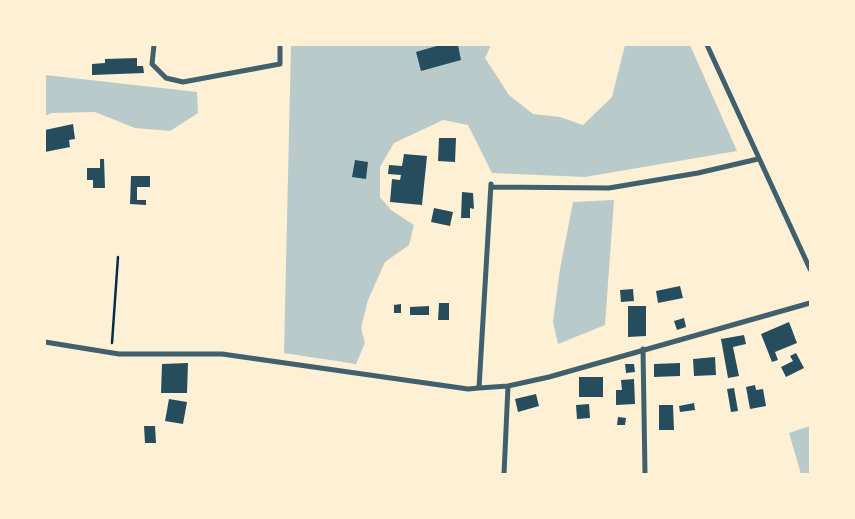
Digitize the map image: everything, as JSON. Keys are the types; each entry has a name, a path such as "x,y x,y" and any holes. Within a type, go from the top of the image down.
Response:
{"street":[{"path":"154,45 152,64 166,78 183,82 280,64 280,45"},
{"path":"707,45 810,269"},
{"path":"479,388 491,186 609,188 698,173 758,159"},
{"path":"45,342 112,353 222,354 468,389 508,386 549,377 643,349 810,304"},
{"path":"643,349 645,474"},
{"path":"504,474 508,386"}],"path":[{"path":"112,353 118,257"}],"shaded area":[{"path":"291,45 491,45 485,58 509,95 533,114 560,117 583,125 612,97 625,45 690,45 737,151 585,177 492,173 468,125 443,120 394,143 380,167 380,197 391,210 414,225 409,245 385,262 368,300 361,328 365,343 356,364 284,353"},
{"path":"45,75 197,92 198,113 170,131 135,128 95,112 52,113 45,116"},
{"path":"614,200 605,325 558,344 553,322 560,269 573,202"},
{"path":"810,426 810,474 801,474 789,433"}],"building":[{"path":"440,45 458,45 461,60 421,71 416,52"},
{"path":"137,58 137,66 143,66 144,73 92,75 92,64 105,63 105,59"},
{"path":"73,124 75,139 69,140 70,147 45,152 45,130"},
{"path":"439,138 456,138 455,162 438,161"},
{"path":"404,154 427,156 422,205 390,202 392,179 400,180 401,175 388,174 389,165 402,166"},
{"path":"100,159 104,159 105,188 93,188 93,180 87,180 87,168 100,168"},
{"path":"355,160 368,162 366,179 352,177"},
{"path":"131,176 150,176 150,187 137,187 137,200 146,200 146,205 130,204"},
{"path":"462,192 473,193 474,209 470,208 470,218 461,218"},
{"path":"434,208 453,212 450,226 431,222"},
{"path":"680,286 683,298 658,303 656,291"},
{"path":"633,289 634,301 621,302 620,290"},
{"path":"439,303 449,303 449,320 438,320"},
{"path":"401,304 401,313 394,313 394,305"},
{"path":"429,306 429,315 410,315 410,307"},
{"path":"628,306 646,306 646,336 628,337"},
{"path":"684,318 686,327 677,330 674,321"},
{"path":"789,322 797,343 775,352 778,360 772,362 761,334"},
{"path":"744,335 746,344 733,347 739,376 728,378 721,339"},
{"path":"796,353 804,368 786,377 781,367 793,361 790,356"},
{"path":"715,357 716,375 694,376 693,359"},
{"path":"188,363 187,393 161,393 162,364"},
{"path":"680,363 680,376 654,377 654,364"},
{"path":"625,364 634,364 635,372 626,373"},
{"path":"579,377 603,377 603,397 579,397"},
{"path":"634,379 635,404 616,405 616,390 622,390 621,380"},
{"path":"755,385 756,390 763,389 766,406 750,409 746,387"},
{"path":"734,388 738,411 731,412 727,389"},
{"path":"536,394 539,406 518,412 515,399"},
{"path":"169,399 187,402 183,424 165,421"},
{"path":"694,403 695,410 680,412 679,406"},
{"path":"589,404 590,418 577,419 576,405"},
{"path":"659,405 673,405 674,430 659,430"},
{"path":"618,417 626,418 625,425 617,425"},
{"path":"144,426 155,426 156,443 145,443"}]}
